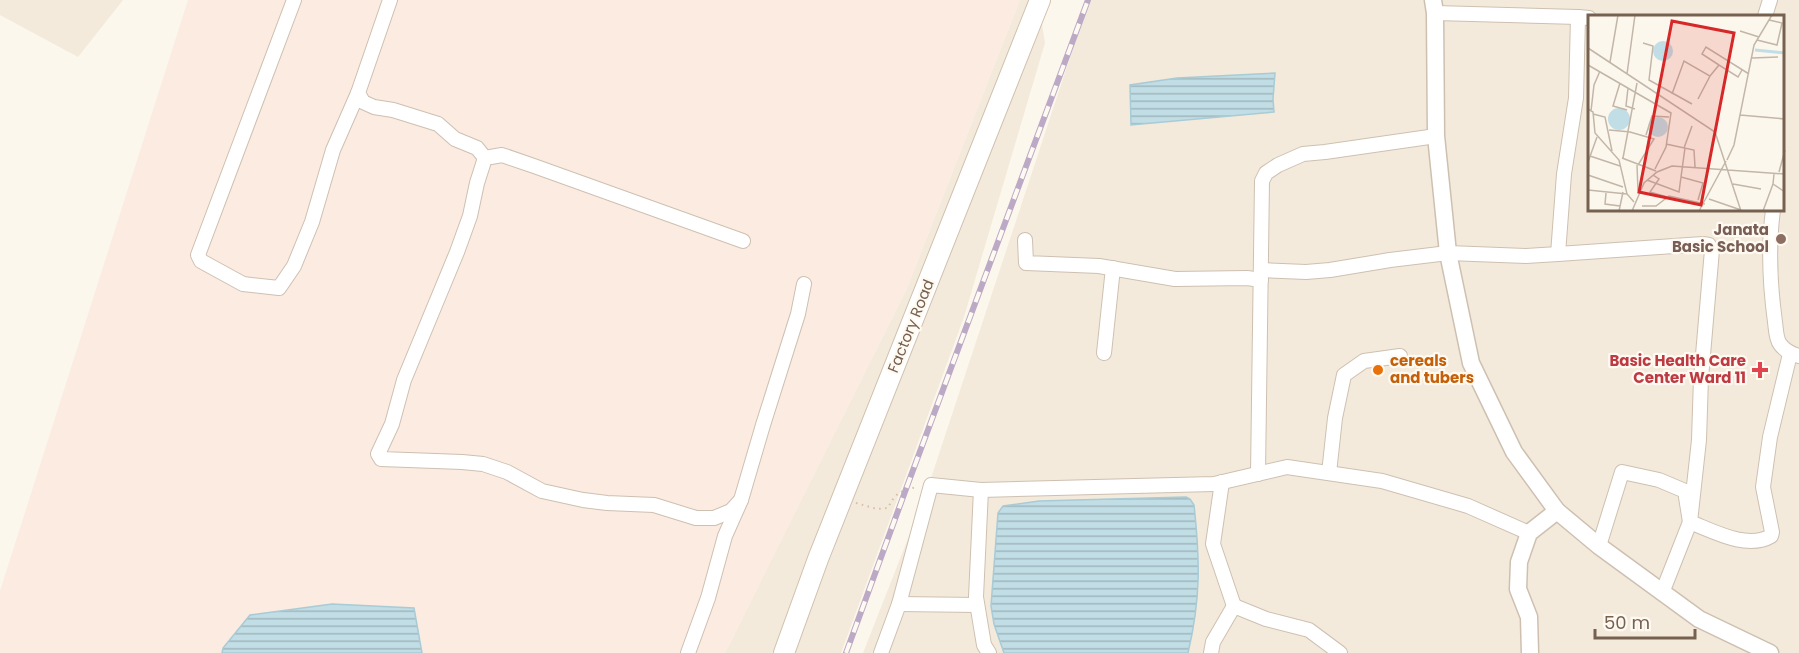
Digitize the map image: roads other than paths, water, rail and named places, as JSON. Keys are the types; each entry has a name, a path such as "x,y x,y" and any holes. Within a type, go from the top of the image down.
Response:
{"main road":[{"name":"Factory Road","path":"784,653 842,499 1040,0"}],"street":[{"path":"294,0 198,255 201,261 243,284 279,288 294,266 312,222 333,150 358,93 390,0"},
{"path":"1765,15 1770,0"},
{"path":"1558,254 1564,174 1576,98 1583,18 1434,7 1436,136 1448,253 1470,363 1514,452 1557,511 1599,546 1699,619 1770,653"},
{"path":"358,93 363,102 374,107 393,110 438,124 455,139 477,148 485,158"},
{"path":"1258,474 1262,181 1266,174 1278,165 1303,154 1436,136"},
{"path":"485,158 502,155 743,241"},
{"path":"485,158 458,252 404,381 392,424 378,454 381,459 483,464 507,472 542,491 607,504 654,505 696,518 714,518 731,511 741,500"},
{"path":"1690,522 1739,541 1767,539 1771,536 1763,487 1770,437 1794,355 1778,343 1771,291 1770,230 1773,212"},
{"path":"1025,240 1026,263 1099,266 1175,279 1247,278 1330,270 1448,253 1526,256 1709,245 1712,250 1701,378 1699,440 1690,522 1662,593"},
{"path":"1104,353 1113,268"},
{"path":"688,653 708,598 725,536 741,500 798,314 804,284"},
{"path":"1329,473 1335,418 1344,375 1365,361 1400,356"},
{"path":"881,653 899,604 931,485 981,490 1214,484 1287,466 1382,481 1468,506 1529,532"},
{"path":"1599,546 1622,472 1659,480 1685,491 1690,522"},
{"path":"1211,653 1213,642 1234,606 1213,544 1222,482"},
{"path":"981,490 976,597 984,645 989,653"},
{"path":"1530,653 1529,617 1518,589 1519,562 1529,532 1557,511"},
{"path":"899,604 977,605"},
{"path":"1234,606 1266,619 1309,630 1340,653"}],"water":[{"path":"1275,73 1274,112 1131,125 1130,85 1177,78"},
{"path":"1186,497 1194,505 1198,561 1197,597 1188,653 1004,653 994,624 991,606 998,513 1003,506 1039,501"},
{"path":"332,604 414,608 422,653 222,653 223,648 250,615"}],"railway":[{"path":"846,653 1088,0"}],"place":[{"name":"Janata Basic School","path":"1781,239"},
{"name":"cereals and tubers","path":"1378,370"},
{"name":"Basic Health Care Center Ward 11","path":"1760,370"}]}
